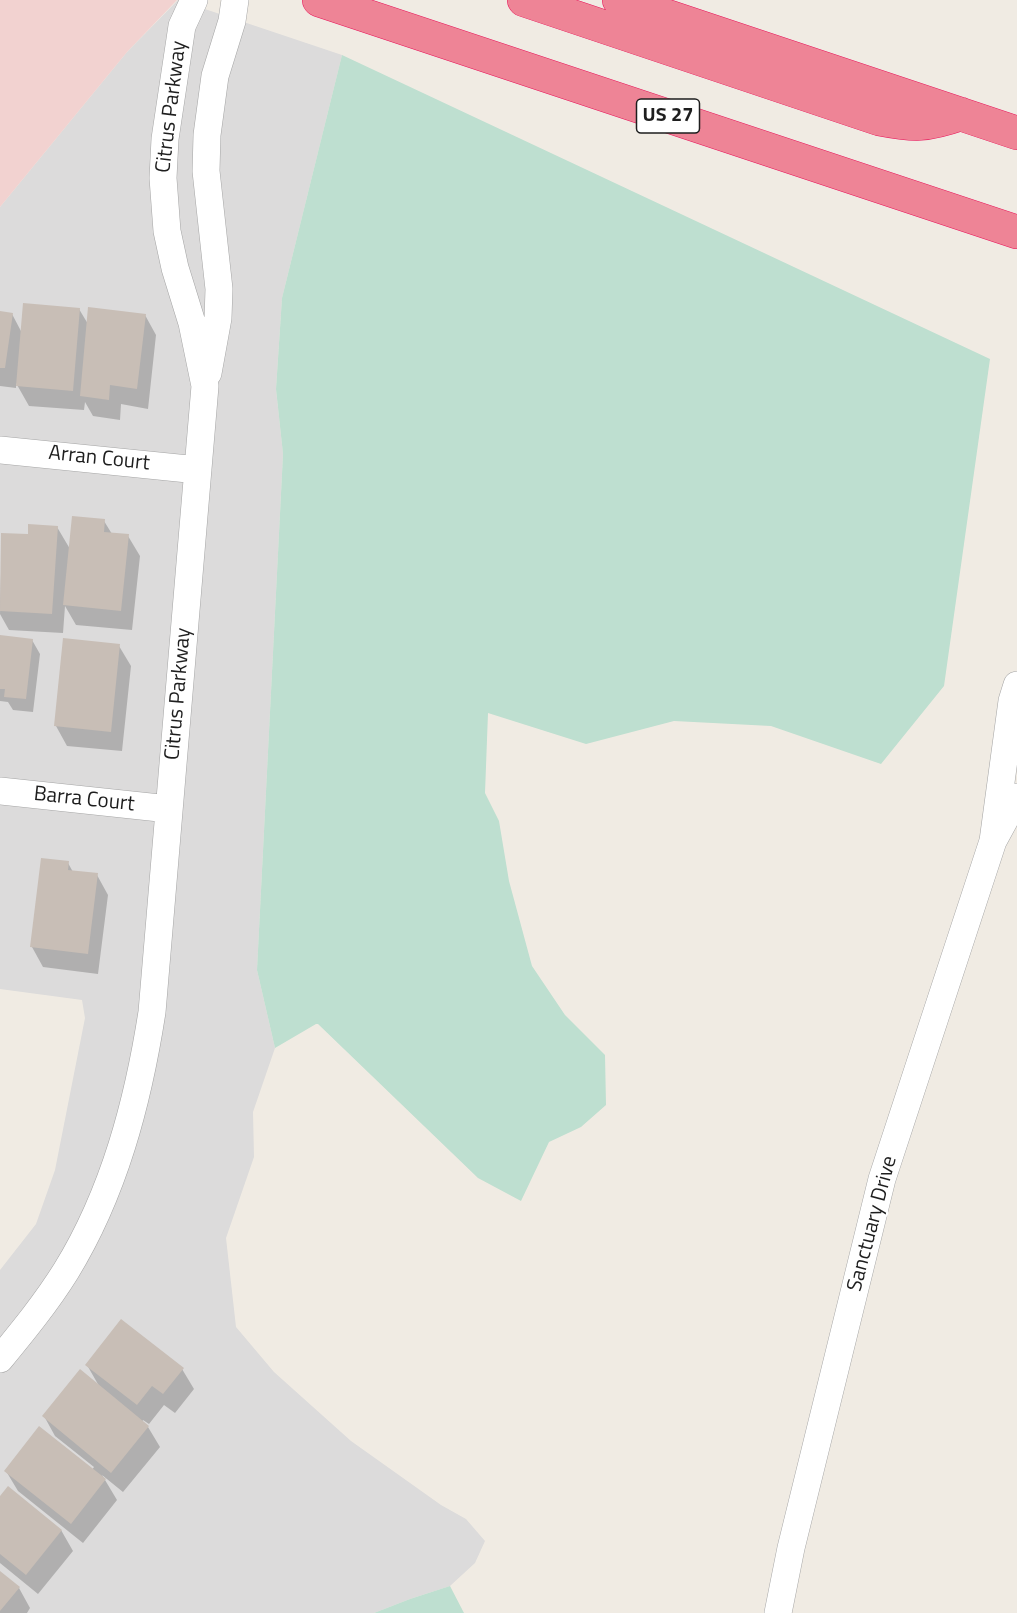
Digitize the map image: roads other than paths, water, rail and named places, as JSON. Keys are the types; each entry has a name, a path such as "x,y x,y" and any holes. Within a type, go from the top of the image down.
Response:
{"highway":[{"name":"US 27","path":"319,0 1017,232"},
{"path":"524,0 879,119 902,124 923,125 961,114"},
{"path":"619,0 1017,133"}],"street":[{"name":"Citrus Parkway","path":"0,1359 41,1308 67,1270 99,1207 135,1103 152,1012 205,386 192,323 167,231 163,178 165,139 182,26 194,0"},
{"path":"205,386 218,318 219,289 206,171 208,124 215,76 232,21 235,0"},
{"path":"167,231 210,222"},
{"name":"Arran Court","path":"0,450 198,470"},
{"name":"Sanctuary Drive","path":"993,842 1012,701 1017,685"},
{"name":"Barra Court","path":"0,791 169,809"},
{"name":"Sanctuary Drive","path":"778,1613 790,1548 882,1179 993,842 1017,797"}]}
